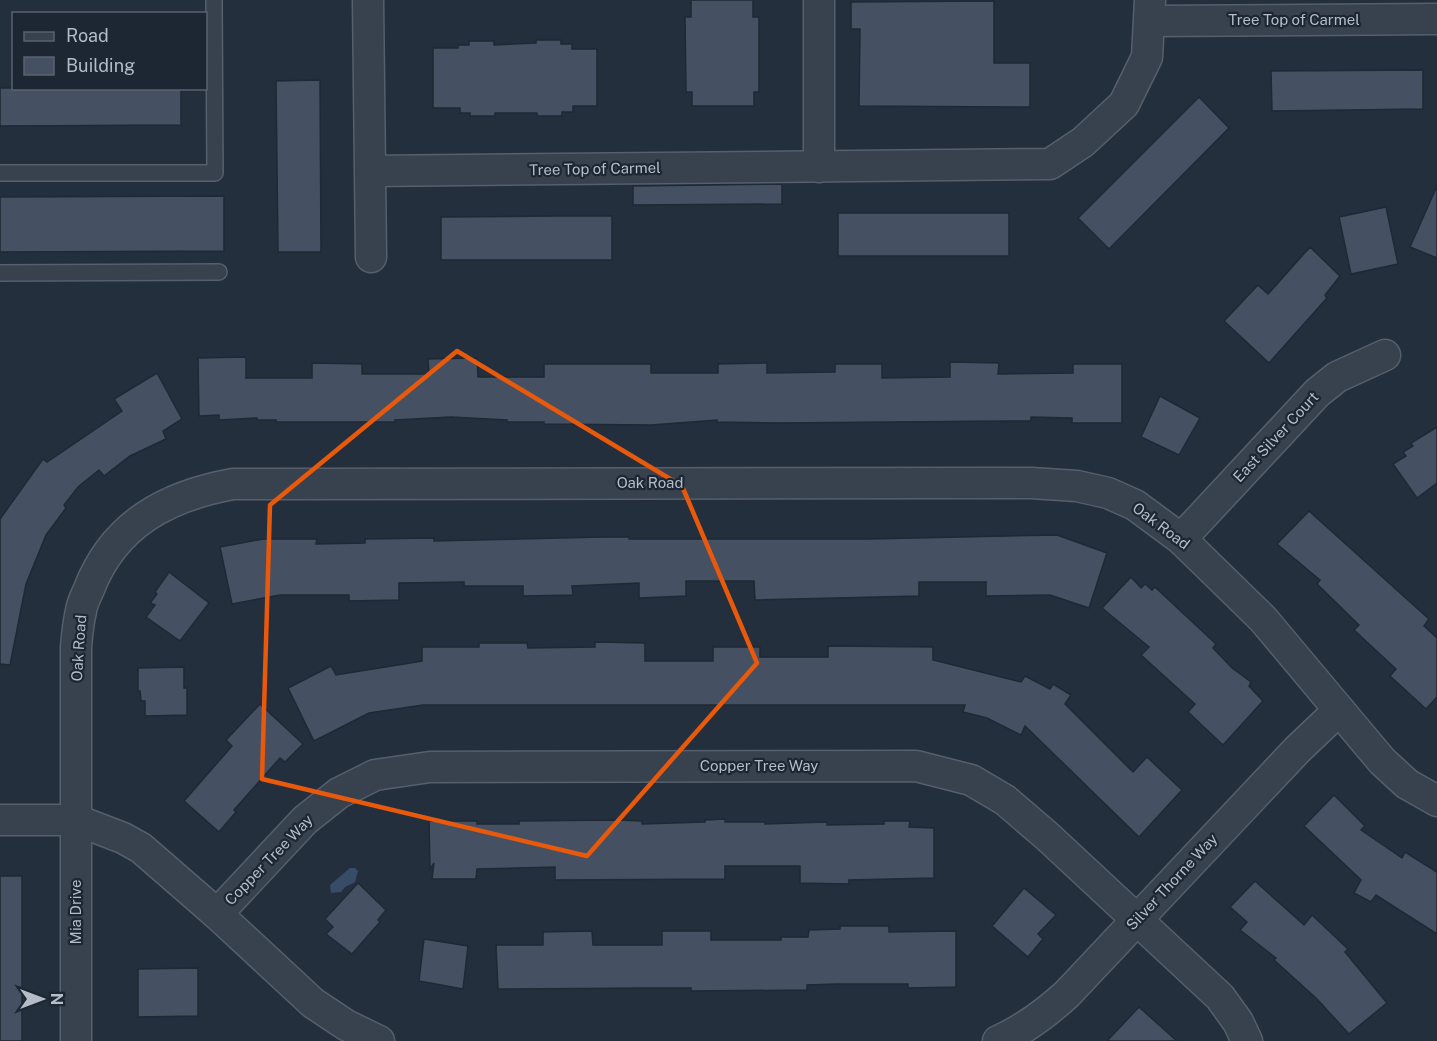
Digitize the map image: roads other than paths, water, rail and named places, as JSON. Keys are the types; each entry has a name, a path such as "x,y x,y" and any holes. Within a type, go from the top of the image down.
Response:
{"street":[{"path":"368,0 371,257"},
{"path":"819,0 819,167"},
{"name":"Tree Top of Carmel","path":"371,171 1050,164 1083,142 1124,104 1148,57 1150,10 1386,10 1437,18"},
{"name":"East Silver Court","path":"1181,538 1317,393 1337,377 1385,355"},
{"name":"Oak Road","path":"76,820 76,647 81,609 94,574 108,551 130,528 153,510 182,496 233,484 1032,483 1077,486 1108,493 1135,505 1181,538 1263,619 1382,761 1407,784 1437,801"},
{"name":"Silver Thorne Way","path":"998,1041 1017,1033 1043,1016 1067,994 1297,750 1338,711"},
{"name":"Copper Tree Way","path":"217,914 305,820 339,793 375,775 430,767 916,766 971,780 1005,800 1220,998 1238,1022 1247,1041"},
{"path":"0,820 76,820 123,838 141,848 217,914 313,1003 346,1025 379,1041"},
{"name":"Mia Drive","path":"76,820 76,1041"}],"lane":[{"path":"0,173 214,173 214,0"},
{"path":"0,273 219,272"}],"water":[{"path":"350,868 358,871 355,882 341,892 331,893 330,885"}]}
